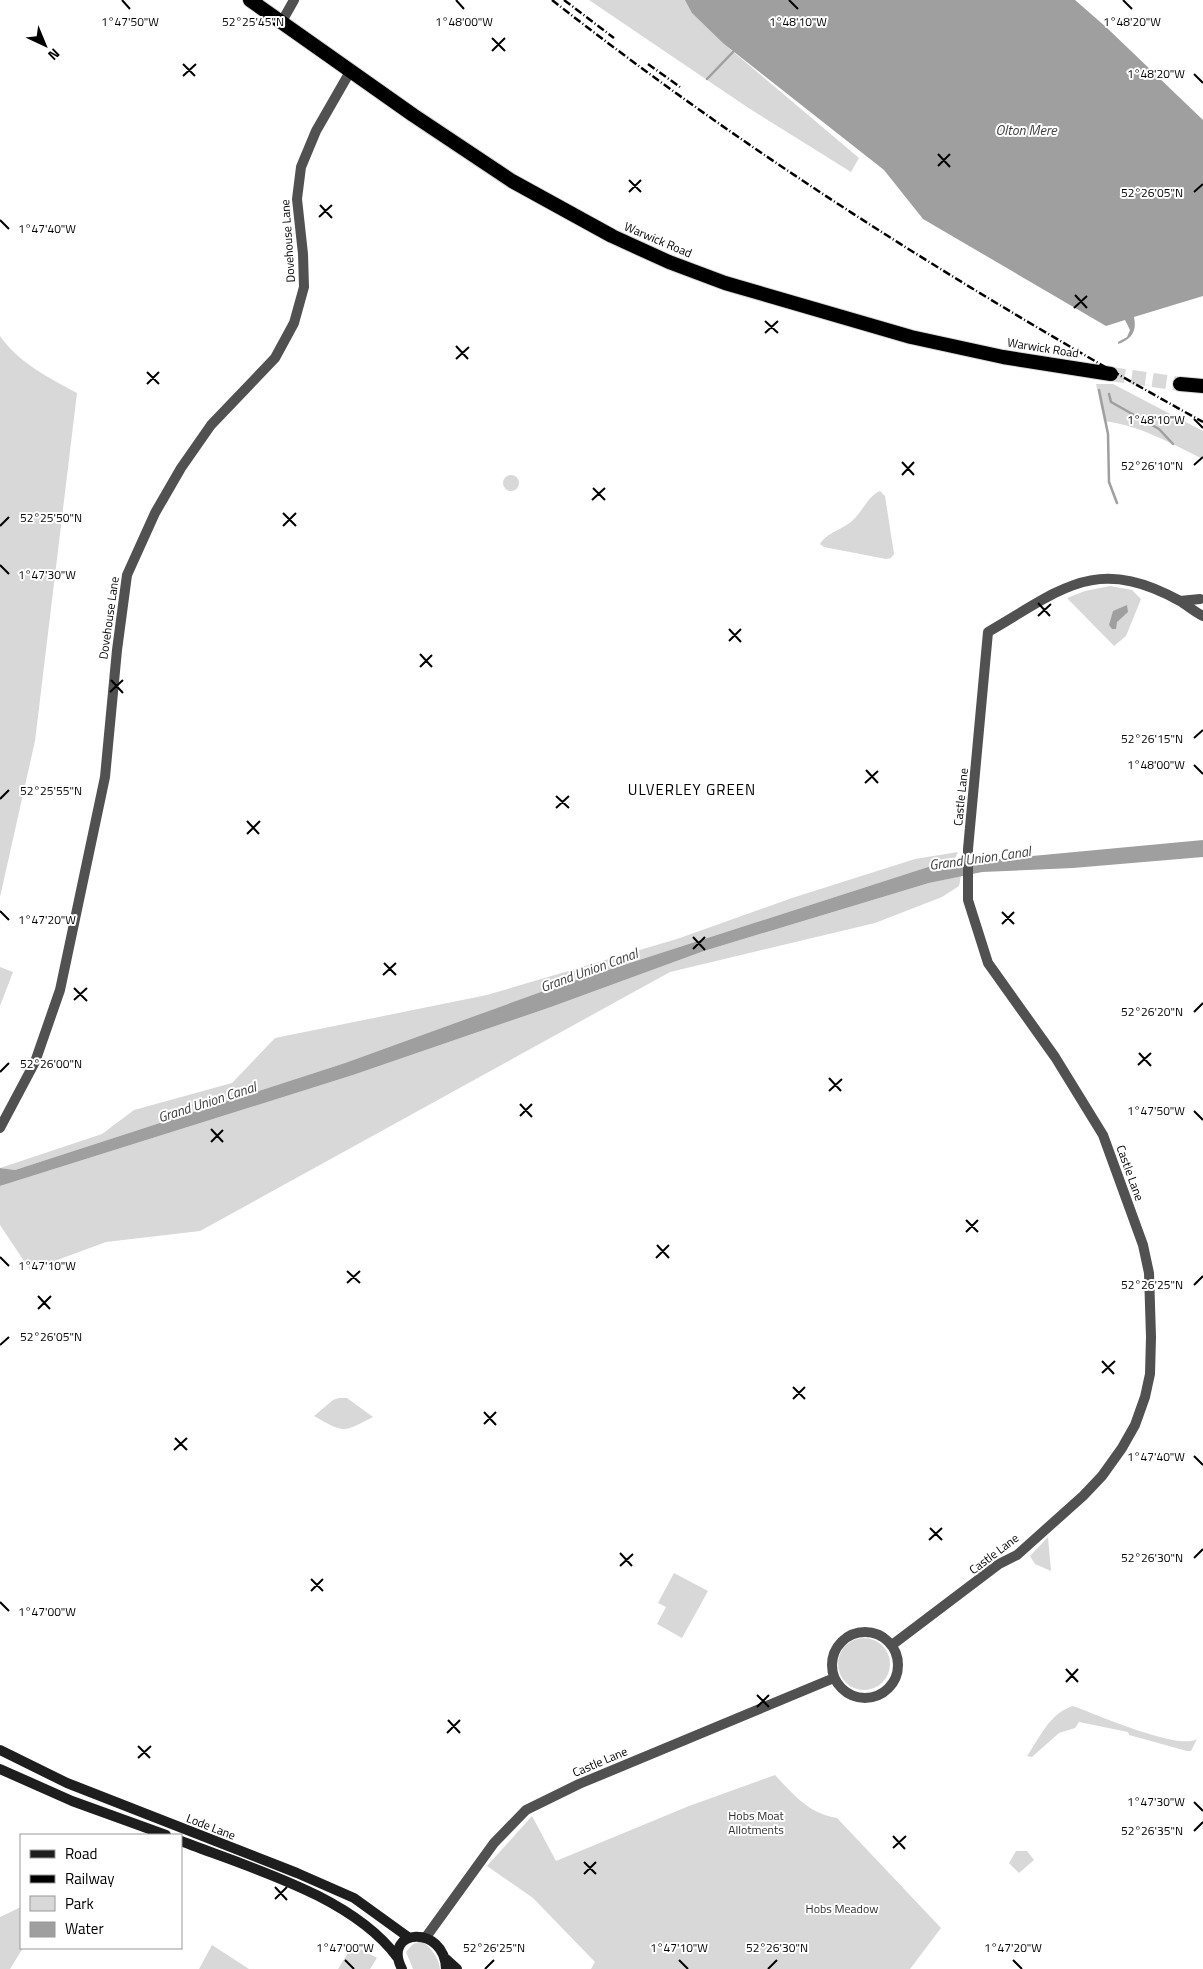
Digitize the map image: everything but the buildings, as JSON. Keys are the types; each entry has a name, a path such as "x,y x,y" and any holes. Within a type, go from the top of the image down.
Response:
{"highway":[{"name":"Warwick Road","path":"250,0 351,70 413,116 512,181 612,236 669,262 725,283 911,337 1003,357 1111,374"},
{"path":"1180,384 1203,386"}],"main road":[{"name":"Lode Lane","path":"0,1750 67,1783 297,1873 354,1898 408,1938"},
{"path":"0,1769 72,1801 163,1834"},
{"name":"Lode Lane","path":"182,1841 259,1870 345,1910 385,1941 397,1957 402,1969"},
{"path":"397,1957 401,1944 408,1938 420,1935 434,1942 446,1964 457,1969"}],"street":[{"path":"281,23 294,0"},
{"name":"Dovehouse Lane","path":"0,1128 35,1062 60,990 105,777 117,650 127,575 155,513 181,468 211,425 275,358 294,323 301,305 304,287 304,261 297,199 301,167 316,131 351,70"},
{"name":"Castle Lane","path":"892,1645 999,1564 1017,1554 1084,1496 1102,1476 1131,1432 1145,1397 1150,1374 1149,1273 1143,1245 1103,1135 1055,1057 1003,981 988,964 972,916 967,887 968,857 988,632 1072,584 1094,579 1113,578 1125,581 1180,601"},
{"path":"1180,601 1201,598"},
{"path":"1201,598 1196,604 1201,614"},
{"path":"1180,601 1201,614"},
{"path":"872,1632 882,1636 892,1645 896,1651 899,1668 893,1684 883,1694 872,1698 862,1698 841,1689 834,1678 832,1664 834,1652 843,1640 850,1635 872,1632"},
{"name":"Castle Lane","path":"426,1937 494,1843 526,1810 579,1784 834,1678"}],"green space":[{"path":"589,0 687,0 724,44 859,158 851,172 747,107"},
{"path":"0,336 25,362 77,393 35,741 0,897"},
{"path":"1096,384 1113,384 1203,431 1203,459 1143,431 1104,421"},
{"path":"511,475 519,483 511,491 503,483"},
{"path":"880,491 885,496 894,554 891,558 886,559 824,547 820,544 826,537 853,520 872,496"},
{"path":"1110,586 1132,590 1141,599 1126,636 1114,646 1067,598 1085,591"},
{"path":"958,852 953,862 928,867 549,989 345,1063 15,1170 0,1168 102,1134 134,1110 232,1083 275,1038 487,995 677,939 792,898 915,859"},
{"path":"961,876 959,886 942,897 875,923 670,972 200,1231 106,1242 30,1270 0,1225 0,1186 353,1075 551,1007 704,951 929,883"},
{"path":"0,967 13,972 0,1006"},
{"path":"347,1398 373,1417 355,1426 343,1429 332,1426 314,1416 333,1400"},
{"path":"1048,1537 1051,1571 1035,1564 1030,1556"},
{"path":"674,1573 708,1591 682,1638 657,1624 666,1607 658,1603"},
{"path":"859,1638 869,1638 883,1645 890,1659 890,1669 883,1683 869,1690 859,1690 849,1686 842,1679 838,1669 838,1659 842,1649 849,1642"},
{"path":"1073,1706 1156,1736 1174,1740 1188,1741 1197,1739 1191,1751 1187,1751 1129,1735 1128,1732 1079,1722 1075,1728 1059,1733 1032,1757 1027,1756 1052,1720 1065,1709"},
{"path":"775,1775 796,1797 810,1808 827,1816 837,1818 941,1928 910,1969 591,1969 595,1962 533,1898 487,1866 532,1816 556,1861 689,1806"},
{"path":"1016,1851 1027,1851 1034,1860 1019,1873 1009,1863"},
{"path":"20,1907 20,1949 22,1949 10,1969 0,1969 0,1917"},
{"path":"422,1941 434,1954 440,1969 413,1969 406,1952 413,1944"},
{"path":"212,1945 249,1969 199,1969"},
{"path":"353,1945 377,1958 370,1969 338,1969"}],"water":[{"name":"Olton Mere","path":"685,0 1075,0 1106,27 1203,120 1203,296 1134,317 1135,326 1132,334 1127,340 1118,344 1118,342 1127,337 1130,330 1125,320 1106,326 923,219 884,170 724,44 692,13"},
{"path":"1127,605 1128,612 1117,622 1116,629 1112,629 1109,625 1113,611"},
{"path":"1203,840 1203,857 1073,868 982,872 929,883 704,951 551,1007 353,1075 0,1186 0,1168 15,1170 345,1063 549,989 928,867"}],"waterway":[{"path":"707,79 733,52"},
{"path":"1099,390 1108,434 1109,482 1117,503"},
{"path":"1109,394 1111,402 1159,429 1173,444"}],"tunnel":[{"path":"1111,374 1180,384"}],"railway":[{"path":"552,0 708,116 869,224 1035,326 1203,422"},
{"path":"564,0 614,38"},
{"path":"648,64 680,87"}],"district":[{"name":"ULVERLEY GREEN","path":"692,790"}],"water label":[{"name":"Grand Union Canal","path":"980,858"},
{"name":"Grand Union Canal","path":"589,970"},
{"name":"Grand Union Canal","path":"207,1102"}],"park label":[{"name":"Hobs Moat Allotments","path":"756,1823"},
{"name":"Hobs Meadow","path":"842,1909"}]}
